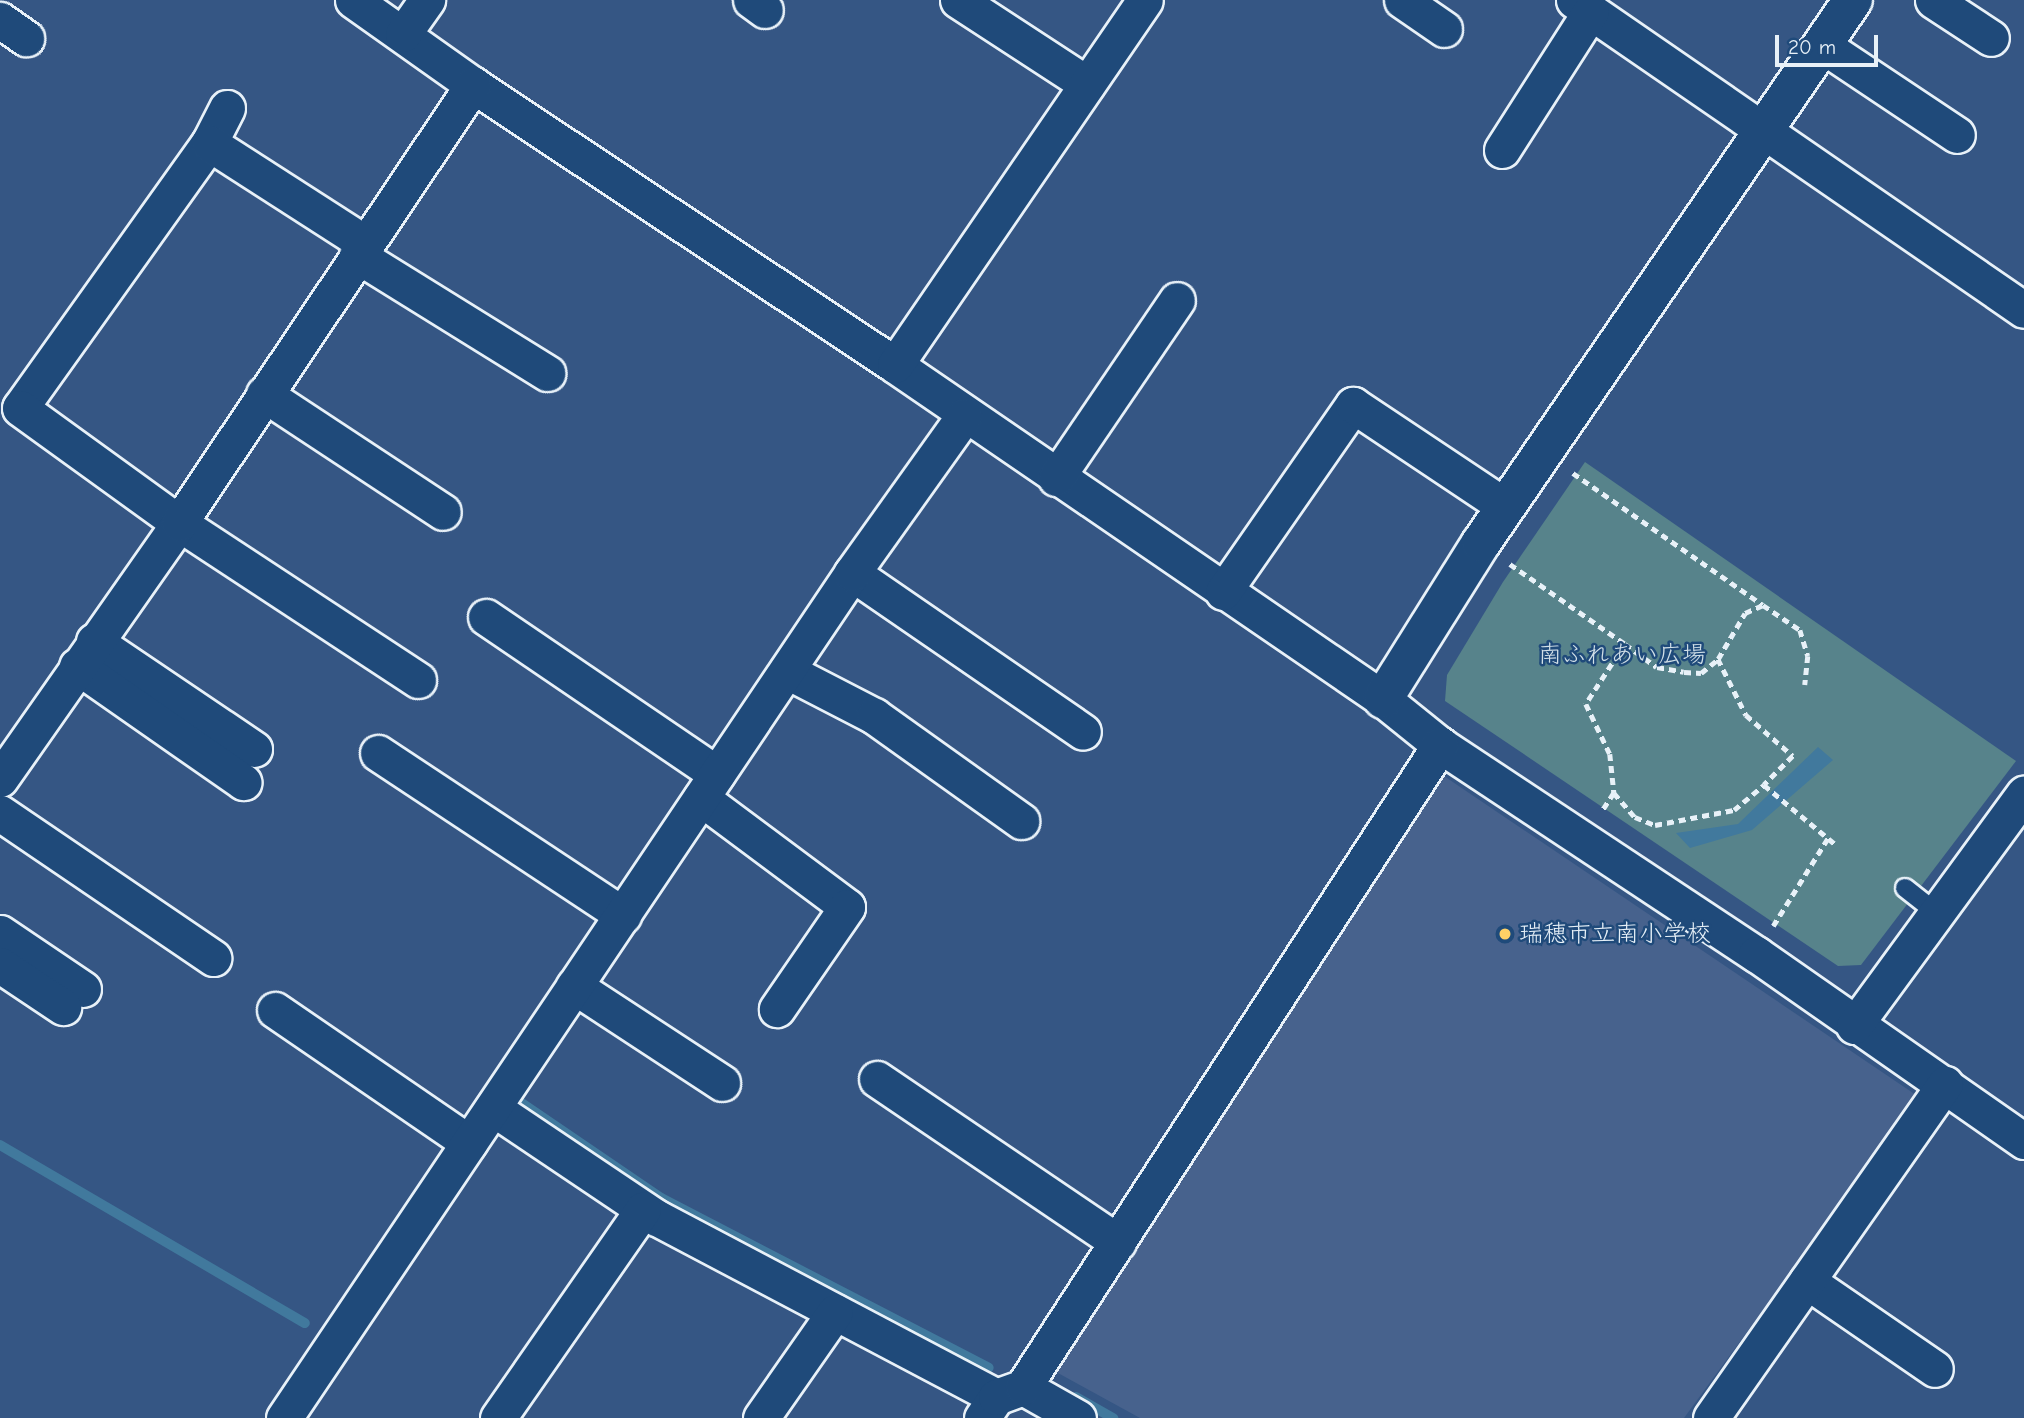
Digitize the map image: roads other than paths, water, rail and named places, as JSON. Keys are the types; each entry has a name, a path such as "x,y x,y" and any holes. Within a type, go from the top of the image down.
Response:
{"street":[{"path":"353,0 473,85 895,365 964,416 1383,699 1440,745 1756,954 1854,1026 2019,1127"},
{"path":"403,34 427,0"},
{"path":"958,0 1087,84"},
{"path":"895,365 1145,0"},
{"path":"1402,0 1444,29"},
{"path":"1383,699 1481,543 1853,0"},
{"path":"1933,0 1992,38"},
{"path":"1502,150 1583,6 2024,310"},
{"path":"1822,45 1957,135"},
{"path":"0,779 85,653 179,523 473,85"},
{"path":"227,108 209,143 20,408 179,523 418,680"},
{"path":"209,143 361,249 547,373"},
{"path":"1056,478 1177,300"},
{"path":"264,394 443,512"},
{"path":"1223,592 1353,405 1506,507"},
{"path":"284,1418 852,573 964,416"},
{"path":"852,573 1083,732"},
{"path":"486,617 709,786 847,907 778,1009"},
{"path":"85,653 254,749"},
{"path":"85,653 243,782"},
{"path":"787,671 874,716 1021,821"},
{"path":"1001,1400 1118,1242 1440,745"},
{"path":"378,753 623,915"},
{"path":"1854,1026 2024,794"},
{"path":"0,813 213,958"},
{"path":"0,933 73,998 0,965"},
{"path":"575,986 722,1083"},
{"path":"275,1010 469,1143"},
{"path":"877,1079 1118,1242"},
{"path":"1721,1415 1807,1282 1945,1084"},
{"path":"493,1108 643,1209 1001,1400 1078,1418"},
{"path":"498,1418 643,1209"},
{"path":"1807,1282 1935,1369"},
{"path":"761,1418 835,1312"}],"lane":[{"path":"1905,888 1938,914"}],"waterway":[{"path":"514,1098 661,1198 989,1368"},
{"path":"0,1145 305,1323"},
{"path":"1076,1397 1113,1418"}],"place":[{"name":"瑞穂市立南小学校","path":"1505,934"}],"park label":[{"name":"南ふれあい広場","path":"1622,655"}]}
